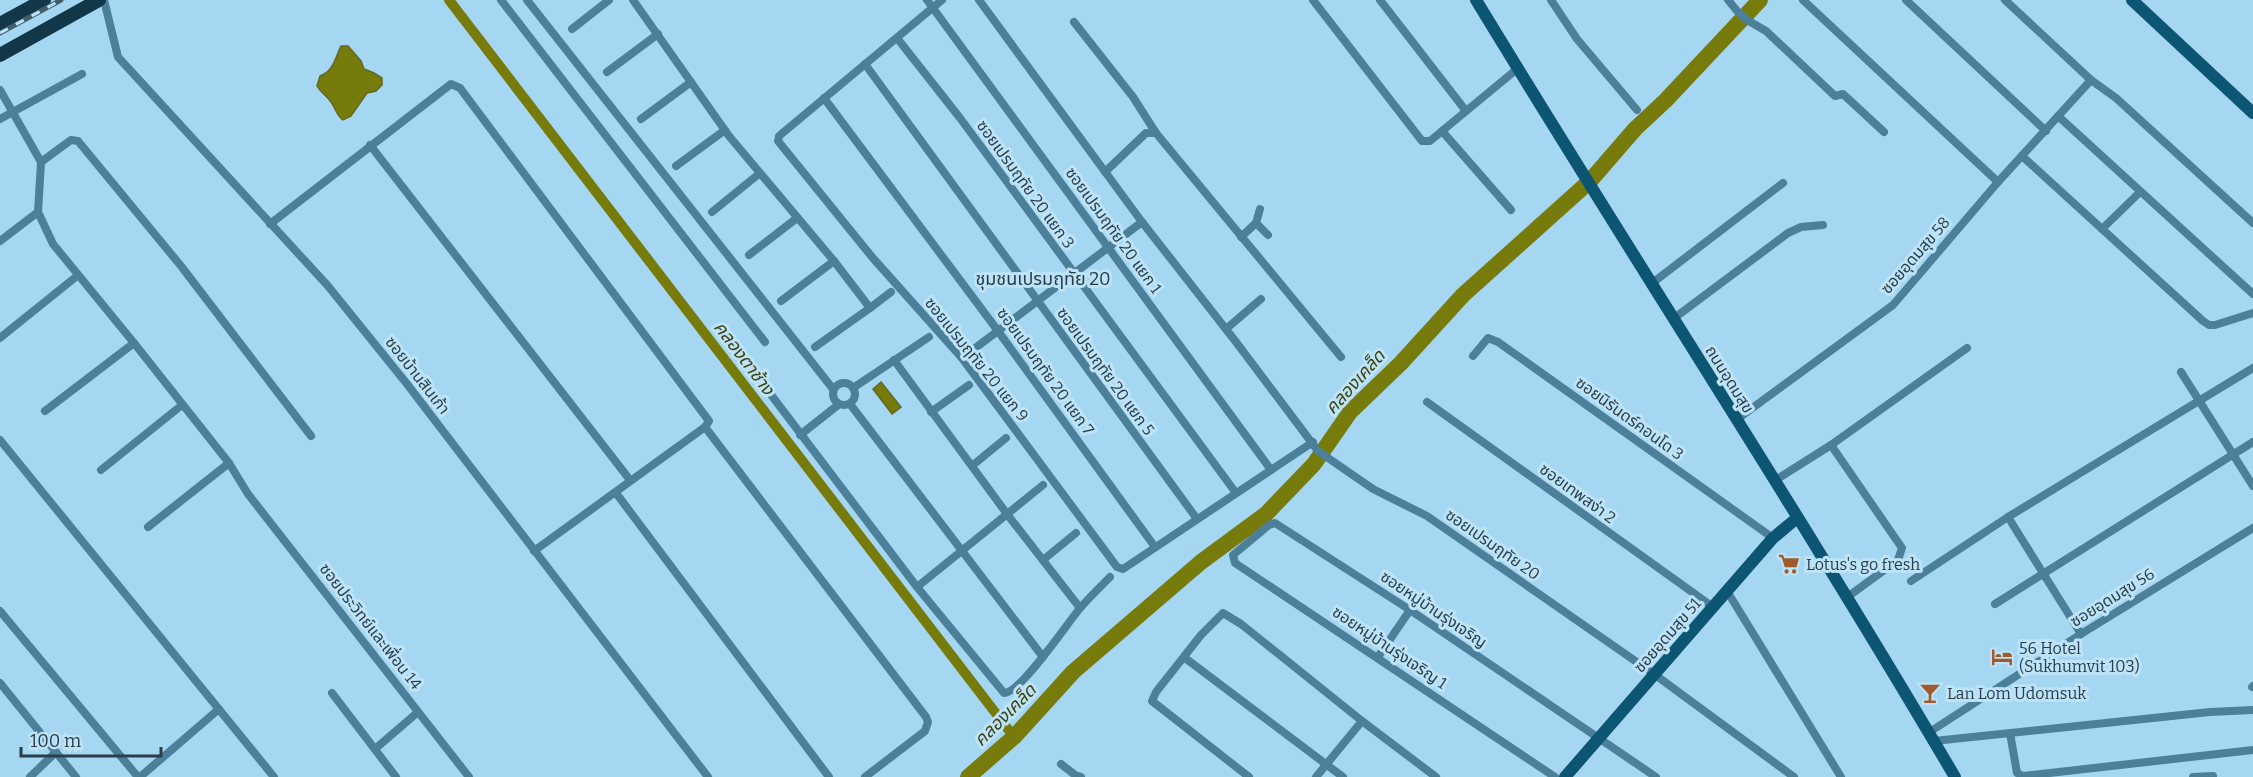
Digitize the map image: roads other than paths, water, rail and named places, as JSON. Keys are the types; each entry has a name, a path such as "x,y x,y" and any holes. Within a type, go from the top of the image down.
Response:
{"main road":[{"path":"0,14 25,0"},
{"path":"0,24 44,0"},
{"path":"74,0 95,1"},
{"name":"ถนนอุดมสุข","path":"1476,0 1955,777"},
{"path":"2132,0 2253,114"},
{"path":"0,45 95,1"},
{"path":"0,55 95,1"},
{"name":"ซอยอุดมสุข 51","path":"1565,777 1773,538 1797,518"}],"street":[{"path":"501,0 765,342"},
{"path":"527,0 833,389 833,398 838,405 844,406 854,400 853,388"},
{"path":"572,29 609,0"},
{"path":"633,0 725,130 870,308"},
{"path":"824,98 897,38 930,4 942,0"},
{"name":"ซอยเปรมฤทัย 20","path":"979,0 1142,222 1322,455 1373,489 1427,516 1654,674 1794,777"},
{"path":"1313,0 1422,141 1430,141 1517,69"},
{"path":"1380,0 1466,111"},
{"path":"1551,0 1577,39 1637,110"},
{"path":"1728,0 1738,12 1766,32 1835,96 1842,94 1884,132"},
{"path":"1803,0 1998,182"},
{"path":"1906,0 2046,131"},
{"path":"2005,0 2091,80 2116,98 2253,223"},
{"name":"ซอยบ้านสินเก้า","path":"95,1 118,57 328,286 401,376 708,777"},
{"name":"ซอยเปรมฤทัย 20 แยก 1","path":"930,4 1271,470"},
{"path":"1074,22 1133,97 1156,133 1341,357"},
{"path":"607,72 658,34"},
{"name":"ซอยเปรมฤทัย 20 แยก 3","path":"897,38 960,118 1236,493"},
{"name":"ซอยเปรมฤทัย 20 แยก 5","path":"865,64 1197,519"},
{"path":"0,119 82,74"},
{"name":"ซอยอุดมสุข 58","path":"1736,420 1893,305 1998,182 2091,80"},
{"path":"641,119 691,82"},
{"path":"270,224 451,84 456,85 709,421 705,427 534,551"},
{"path":"0,90 39,160 38,212 0,241"},
{"name":"ซอยเปรมฤทัย 20 แยก 9","path":"824,98 779,136 779,143 872,257 962,358 1117,567 1123,569 1155,547"},
{"name":"ซอยเปรมฤทัย 20 แยก 7","path":"824,98 1155,547"},
{"path":"2058,116 2253,294"},
{"path":"676,166 725,130"},
{"path":"1442,131 1511,210"},
{"path":"1105,172 1146,133 1156,133"},
{"path":"39,160 71,140 78,141 181,266 311,436"},
{"path":"370,146 630,480"},
{"path":"2022,156 2209,325 2216,326 2253,313"},
{"path":"712,212 760,173"},
{"path":"1651,284 1783,183"},
{"path":"2102,229 2140,192"},
{"path":"1240,237 1256,223 1260,209"},
{"name":"ซอยประวิทย์และเพื่อน 14","path":"38,212 52,244 229,463 248,494 469,777"},
{"path":"749,255 797,218"},
{"path":"962,358 1142,222"},
{"path":"1256,223 1268,235"},
{"path":"1673,319 1788,233 1801,227 1823,225"},
{"path":"781,301 834,261"},
{"path":"0,338 77,276"},
{"path":"815,347 891,292"},
{"path":"1226,330 1261,299"},
{"path":"853,388 929,337"},
{"name":"ซอยนิรันดร์คอนโด 3","path":"1473,356 1488,338 1498,342 1773,538"},
{"path":"45,411 134,343"},
{"path":"1774,481 1832,444 1967,348"},
{"path":"894,360 1007,514 1080,608"},
{"path":"1911,581 2008,518 2253,368"},
{"path":"2181,372 2253,486"},
{"path":"756,375 917,587 1004,693 1013,691 1043,657 1080,608 1110,577"},
{"path":"833,389 843,383 853,388"},
{"path":"931,412 969,385"},
{"name":"ซอยเทพสง่า 2","path":"1427,402 1713,607"},
{"path":"850,404 1043,657"},
{"path":"101,470 182,405"},
{"path":"800,435 838,405"},
{"path":"705,427 926,717 928,723 925,731 865,777"},
{"path":"973,465 1006,438"},
{"path":"0,440 274,777"},
{"path":"1155,547 1313,442"},
{"path":"1995,604 2253,442"},
{"path":"1832,444 1902,548 1898,560 1846,598"},
{"path":"148,527 229,463"},
{"path":"917,587 1043,485"},
{"path":"616,493 829,777"},
{"path":"2008,518 2080,634"},
{"name":"ซอยหมู่บ้านรุ่งเจริญ","path":"1252,539 1275,523 1410,610 1656,777"},
{"name":"ซอยอุดมสุข 56","path":"1931,737 2080,634 2253,528"},
{"path":"1043,560 1076,533"},
{"name":"ซอยหมู่บ้านรุ่งเจริญ 1","path":"1252,539 1233,555 1235,563 1555,777"},
{"path":"1727,591 1841,777"},
{"path":"1378,657 1410,610"},
{"path":"0,611 139,777 219,709"},
{"path":"1250,777 1152,701 1156,692 1212,622 1223,613 1226,613 1436,777"},
{"path":"1185,657 1343,777"},
{"path":"0,683 76,777"},
{"path":"332,693 396,777"},
{"path":"1931,737 2010,734 2210,712 2253,710"},
{"path":"375,749 418,712"},
{"path":"1317,777 1362,721"},
{"path":"2010,734 2017,773 2023,776 2253,750"},
{"path":"30,777 56,752"},
{"path":"1061,764 1081,777"},
{"path":"2193,777 2213,776"}],"waterway":[{"name":"คลองตาช้าง","path":"449,0 1014,737"},
{"name":"คลองเคล็ด","path":"968,777 1014,737 1073,672 1201,562 1266,514 1314,464 1350,412 1401,363 1463,295 1590,181 1635,129 1666,100 1760,0"}],"railway":[{"path":"0,33 61,0"}],"place":[{"name":"Lotus's go fresh","path":"1789,564"},
{"name":"56 Hotel (Sukhumvit 103)","path":"2002,657"},
{"name":"Lan Lom Udomsuk","path":"1930,693"}],"district":[{"name":"ชุมชนเปรมฤทัย 20","path":"1043,279"}]}
